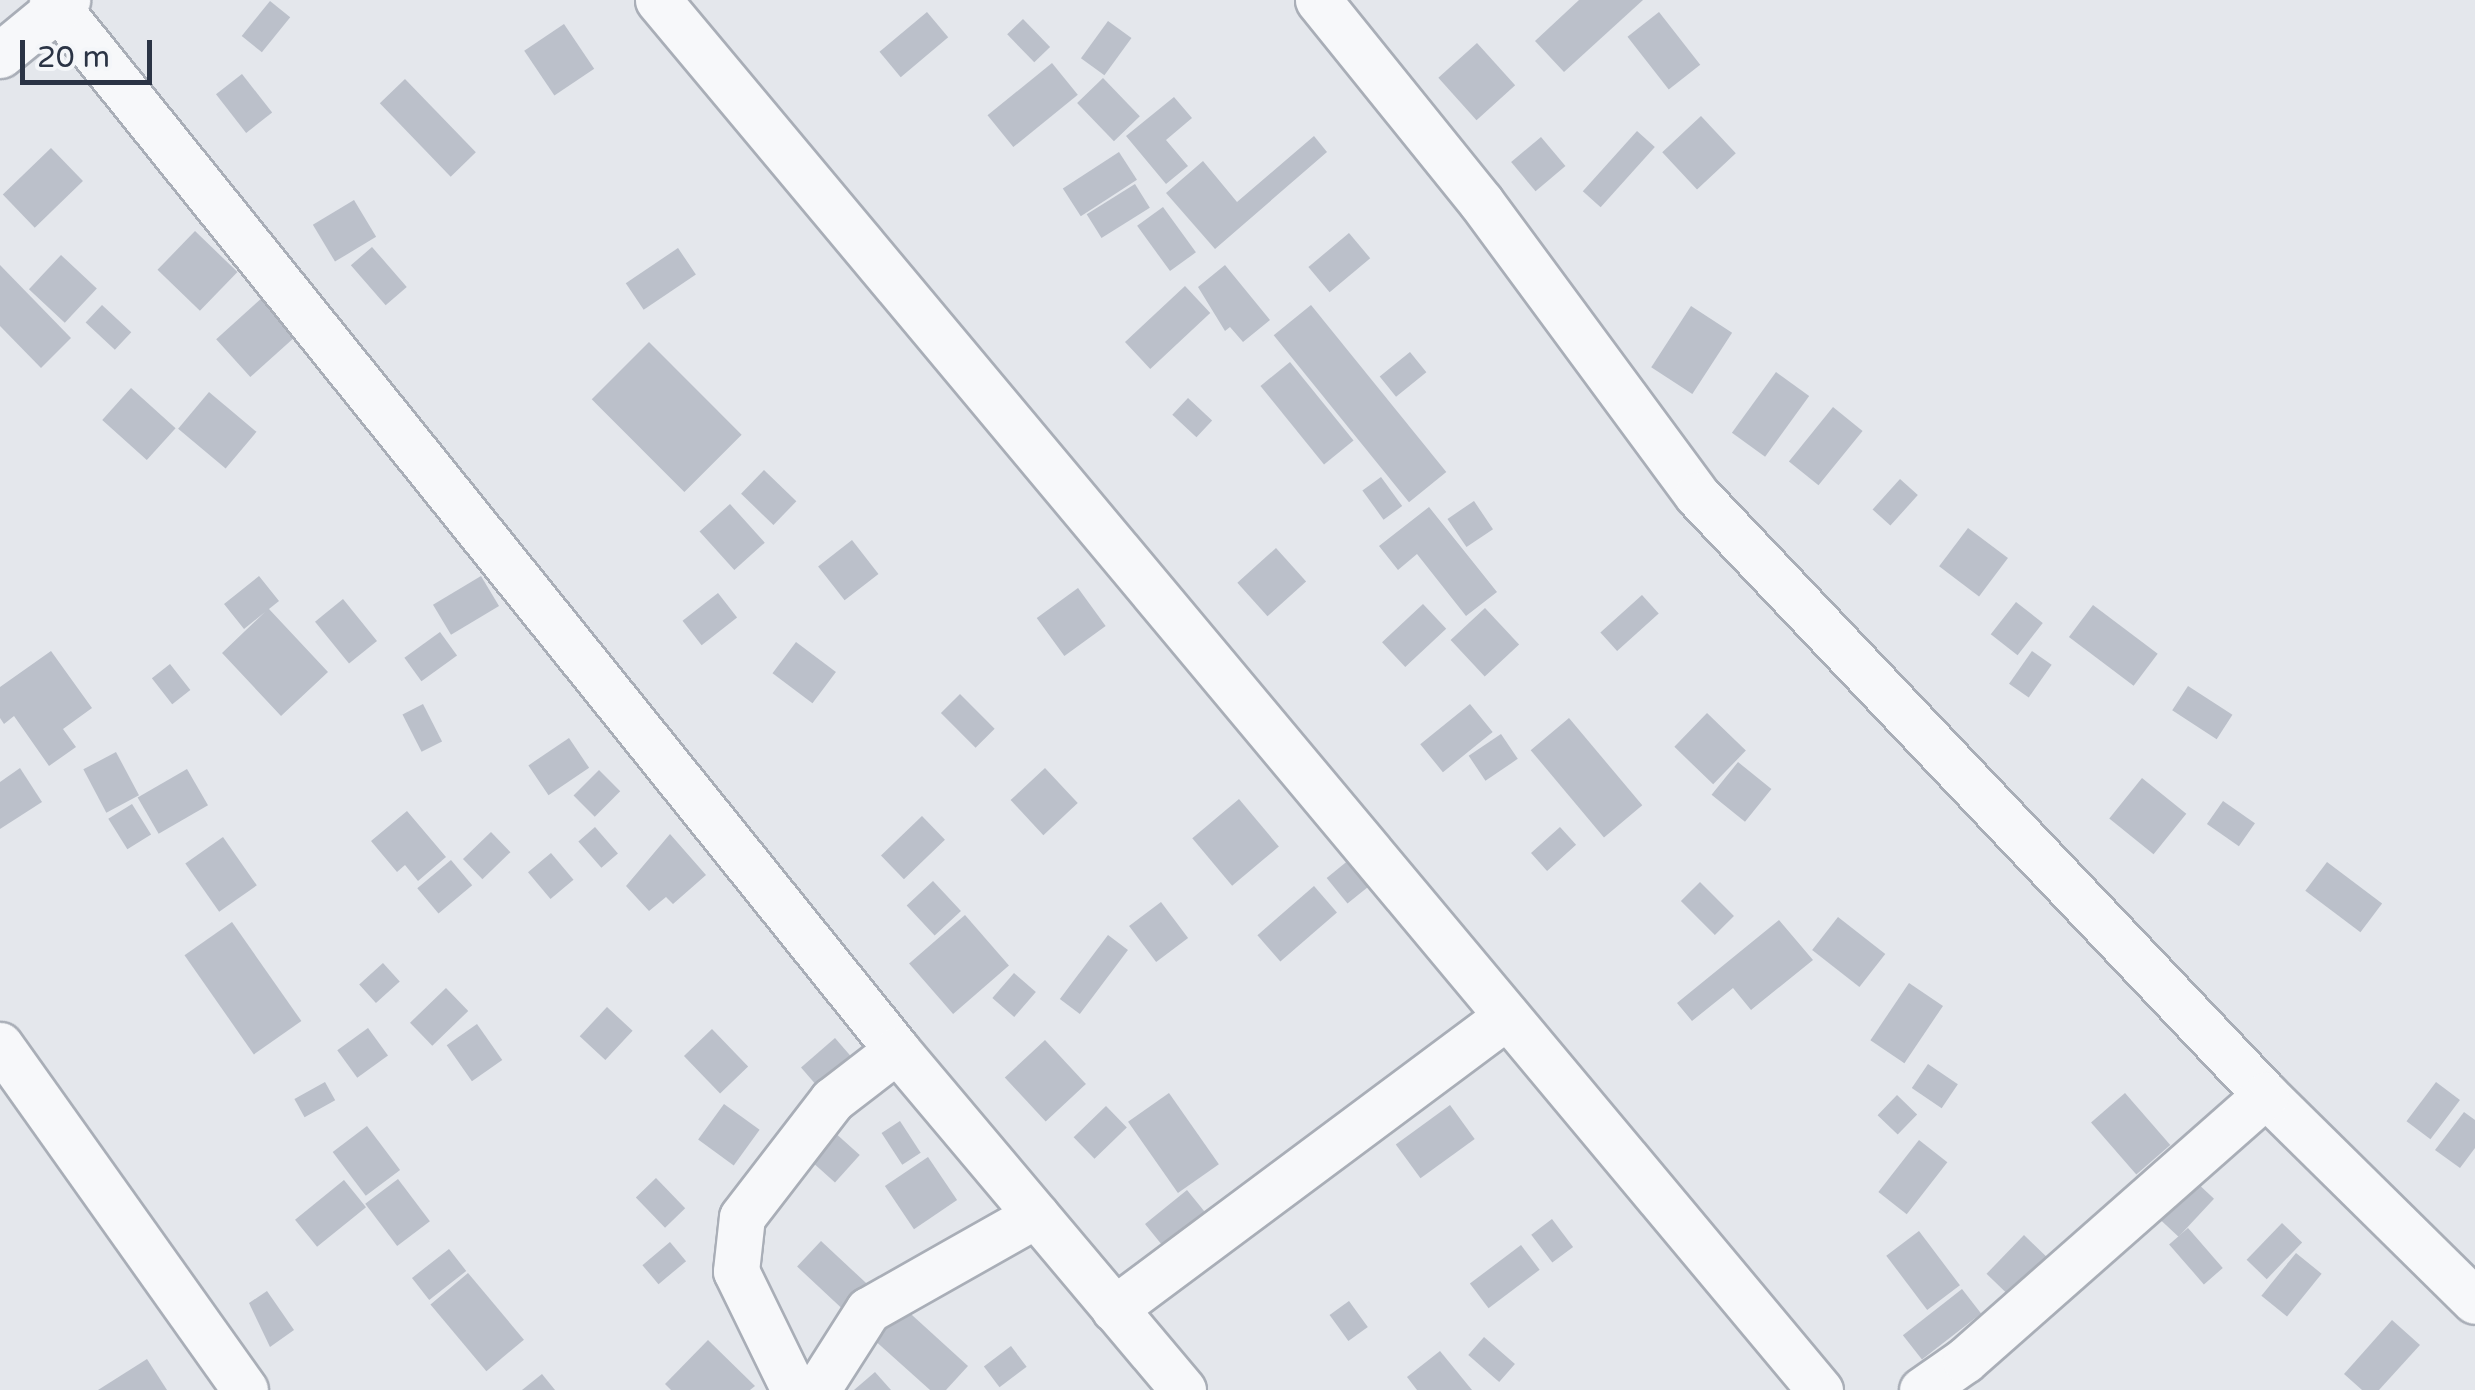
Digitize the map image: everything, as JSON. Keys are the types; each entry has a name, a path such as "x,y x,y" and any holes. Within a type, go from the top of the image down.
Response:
{"street":[{"path":"658,0 1820,1390"},
{"path":"1318,0 1481,202 1697,495 2266,1095 2474,1297"},
{"path":"0,54 59,2 897,1050 1182,1390"},
{"path":"1114,1308 1507,1016"},
{"path":"0,1046 245,1390"},
{"path":"794,1390 736,1271 742,1217 832,1100 897,1050"},
{"path":"1922,1390 1964,1360 2266,1095"},
{"path":"817,1390 868,1310 1036,1215"}],"building":[{"path":"1579,0 1643,0 1564,72 1535,41"},
{"path":"270,1 290,17 262,52 242,36"},
{"path":"927,12 948,37 901,77 880,52"},
{"path":"1659,12 1700,65 1669,89 1627,37"},
{"path":"1023,19 1050,47 1034,62 1007,34"},
{"path":"1108,21 1131,38 1104,75 1081,58"},
{"path":"564,24 594,69 554,96 524,51"},
{"path":"1477,43 1515,85 1476,120 1438,78"},
{"path":"1052,63 1078,95 1013,147 987,115"},
{"path":"242,74 272,113 246,133 216,94"},
{"path":"1103,78 1140,116 1114,141 1077,103"},
{"path":"405,79 476,152 451,177 380,103"},
{"path":"1174,97 1192,118 1166,140 1188,166 1166,184 1126,136"},
{"path":"1701,116 1736,153 1697,189 1662,152"},
{"path":"1637,131 1655,147 1601,207 1583,191"},
{"path":"1314,136 1327,152 1215,249 1166,193 1203,161 1237,202"},
{"path":"1541,137 1565,166 1536,191 1511,162"},
{"path":"51,148 83,181 35,228 3,195"},
{"path":"1119,152 1137,180 1081,216 1063,188"},
{"path":"1135,184 1150,208 1101,238 1087,214"},
{"path":"354,200 376,237 335,262 313,225"},
{"path":"1163,207 1196,252 1170,271 1137,226"},
{"path":"195,231 237,272 200,311 157,270"},
{"path":"1349,233 1370,258 1330,292 1308,267"},
{"path":"372,247 407,287 386,305 351,265"},
{"path":"678,248 696,275 644,310 626,283"},
{"path":"61,255 97,288 65,323 29,289"},
{"path":"0,265 71,338 41,368 0,326"},
{"path":"1225,265 1270,320 1243,342 1230,327 1225,331 1198,287"},
{"path":"1185,286 1210,313 1150,369 1125,342"},
{"path":"263,297 297,335 250,377 216,339"},
{"path":"102,305 131,332 115,350 86,323"},
{"path":"1311,305 1446,472 1409,502 1274,335"},
{"path":"1691,306 1732,333 1692,394 1651,367"},
{"path":"649,342 742,435 684,492 592,399"},
{"path":"1410,352 1426,372 1396,397 1380,377"},
{"path":"1290,362 1354,440 1324,464 1260,386"},
{"path":"1776,372 1809,396 1765,457 1732,433"},
{"path":"131,388 176,428 147,460 102,420"},
{"path":"209,392 256,432 226,469 178,429"},
{"path":"1188,398 1212,421 1196,437 1172,415"},
{"path":"1833,407 1863,431 1818,485 1789,461"},
{"path":"764,470 796,501 773,525 741,494"},
{"path":"1381,477 1402,506 1384,520 1362,491"},
{"path":"1900,479 1918,495 1890,526 1873,509"},
{"path":"1474,501 1493,529 1466,547 1447,519"},
{"path":"730,504 765,543 734,570 700,531"},
{"path":"1429,507 1497,592 1466,616 1417,554 1398,570 1379,546"},
{"path":"1968,528 2008,558 1979,596 1939,566"},
{"path":"852,540 878,574 845,600 818,566"},
{"path":"1276,548 1306,581 1267,616 1237,583"},
{"path":"259,576 279,601 269,609 328,672 281,716 222,653 265,612 244,629 224,604"},
{"path":"481,576 499,606 451,635 433,605"},
{"path":"1078,588 1106,626 1064,656 1037,618"},
{"path":"718,593 737,617 702,645 683,621"},
{"path":"1642,595 1659,614 1617,651 1600,632"},
{"path":"343,599 377,641 349,664 315,622"},
{"path":"2016,602 2043,623 2018,655 1991,634"},
{"path":"1423,604 1446,629 1405,667 1382,642"},
{"path":"2093,605 2158,654 2134,686 2069,637"},
{"path":"1485,608 1519,645 1485,677 1451,640"},
{"path":"440,632 457,655 421,681 404,658"},
{"path":"796,642 836,672 812,703 773,673"},
{"path":"51,651 92,708 63,729 76,747 49,766 14,716 4,724 0,718 0,687"},
{"path":"2032,651 2052,665 2029,698 2009,684"},
{"path":"170,664 190,690 172,704 152,678"},
{"path":"2188,686 2232,715 2217,739 2172,710"},
{"path":"960,694 995,729 976,748 941,713"},
{"path":"423,704 442,741 422,752 403,714"},
{"path":"1470,704 1493,732 1443,772 1420,744"},
{"path":"1707,713 1746,751 1713,784 1674,747"},
{"path":"1569,718 1642,805 1604,837 1531,750"},
{"path":"1501,734 1518,759 1485,781 1469,756"},
{"path":"569,738 589,768 549,795 528,765"},
{"path":"116,752 139,795 106,813 83,769"},
{"path":"1738,762 1771,789 1745,822 1712,795"},
{"path":"20,768 42,802 0,829 0,782"},
{"path":"1045,768 1078,803 1043,835 1011,800"},
{"path":"187,769 208,805 159,834 138,798"},
{"path":"599,770 620,791 595,817 574,795"},
{"path":"2142,778 2186,814 2154,854 2109,818"},
{"path":"1239,799 1279,846 1232,886 1192,838"},
{"path":"2223,801 2255,823 2239,846 2207,824"},
{"path":"132,804 151,835 127,849 108,819"},
{"path":"407,811 446,857 418,881 405,865 397,872 371,841"},
{"path":"922,816 945,840 904,879 881,856"},
{"path":"595,827 618,853 601,868 578,841"},
{"path":"1560,827 1576,845 1547,871 1531,853"},
{"path":"491,832 510,852 482,879 463,859"},
{"path":"670,834 706,875 673,904 666,897 649,911 626,886"},
{"path":"223,837 257,885 219,912 185,863"},
{"path":"551,853 573,880 551,899 528,872"},
{"path":"1350,859 1371,885 1347,904 1327,878"},
{"path":"451,860 472,885 439,914 417,888"},
{"path":"2327,862 2382,904 2360,932 2305,891"},
{"path":"933,881 961,911 935,936 907,906"},
{"path":"1700,882 1734,916 1715,935 1681,901"},
{"path":"1314,886 1337,912 1280,962 1257,935"},
{"path":"1161,902 1188,938 1156,962 1129,926"},
{"path":"965,915 1009,966 953,1014 909,964"},
{"path":"1838,917 1885,954 1859,987 1812,950"},
{"path":"1779,920 1813,960 1751,1010 1733,988 1692,1021 1677,1003"},
{"path":"232,922 301,1021 254,1054 184,955"},
{"path":"1108,935 1128,950 1080,1014 1060,999"},
{"path":"383,963 400,982 376,1003 359,984"},
{"path":"1014,973 1036,992 1014,1017 992,998"},
{"path":"1909,983 1943,1006 1904,1063 1870,1040"},
{"path":"446,988 468,1011 432,1046 410,1023"},
{"path":"607,1007 633,1031 605,1060 580,1036"},
{"path":"477,1024 502,1060 472,1081 447,1045"},
{"path":"368,1028 388,1056 357,1078 337,1050"},
{"path":"712,1029 748,1066 720,1093 684,1056"},
{"path":"835,1038 857,1063 823,1092 801,1068"},
{"path":"1045,1040 1086,1084 1046,1121 1005,1078"},
{"path":"1928,1064 1958,1084 1942,1108 1912,1088"},
{"path":"325,1082 335,1100 305,1117 294,1099"},
{"path":"2436,1082 2460,1100 2430,1139 2407,1121"},
{"path":"1169,1093 1219,1164 1178,1193 1128,1122"},
{"path":"2125,1093 2170,1145 2136,1175 2091,1123"},
{"path":"1897,1095 1917,1114 1898,1135 1878,1115"},
{"path":"724,1104 760,1130 734,1165 698,1140"},
{"path":"1450,1105 1475,1139 1420,1178 1396,1144"},
{"path":"1106,1106 1127,1128 1094,1159 1074,1137"},
{"path":"2464,1112 2475,1120 2475,1148 2460,1168 2435,1150"},
{"path":"900,1121 921,1153 902,1165 882,1133"},
{"path":"367,1126 400,1170 366,1196 333,1152"},
{"path":"833,1131 860,1155 835,1183 808,1158"},
{"path":"1919,1140 1947,1162 1907,1214 1878,1192"},
{"path":"928,1157 957,1200 914,1229 885,1186"},
{"path":"656,1178 685,1208 665,1228 636,1197"},
{"path":"398,1179 430,1221 397,1246 365,1204"},
{"path":"344,1180 366,1207 317,1247 295,1220"},
{"path":"2195,1181 2214,1199 2179,1237 2160,1219"},
{"path":"1187,1190 1217,1227 1175,1261 1145,1224"},
{"path":"1552,1219 1573,1247 1552,1263 1531,1235"},
{"path":"2282,1223 2302,1242 2267,1279 2247,1260"},
{"path":"2188,1228 2223,1268 2204,1284 2169,1244"},
{"path":"1919,1231 1960,1285 1927,1310 1886,1256"},
{"path":"2024,1235 2050,1260 2012,1299 1986,1274"},
{"path":"821,1241 869,1285 845,1311 797,1267"},
{"path":"670,1242 686,1261 658,1284 642,1265"},
{"path":"1521,1245 1540,1270 1489,1308 1470,1284"},
{"path":"449,1249 466,1271 429,1300 412,1278"},
{"path":"2296,1253 2322,1274 2287,1317 2261,1296"},
{"path":"468,1273 524,1340 486,1371 430,1304"},
{"path":"1962,1289 1981,1313 1922,1360 1903,1335"},
{"path":"267,1291 294,1330 270,1347 249,1303"},
{"path":"1349,1301 1368,1327 1348,1341 1330,1315"},
{"path":"901,1305 968,1366 946,1390 930,1390 872,1338"},
{"path":"2392,1320 2420,1345 2379,1390 2362,1390 2344,1374"},
{"path":"1484,1337 1515,1364 1499,1382 1468,1355"},
{"path":"708,1340 755,1386 750,1390 671,1390 665,1384"},
{"path":"1011,1346 1027,1367 999,1387 984,1366"},
{"path":"1440,1351 1472,1390 1417,1390 1407,1377"},
{"path":"147,1359 167,1390 98,1390"},
{"path":"875,1372 891,1390 854,1390"},
{"path":"542,1374 555,1390 522,1390"}]}
